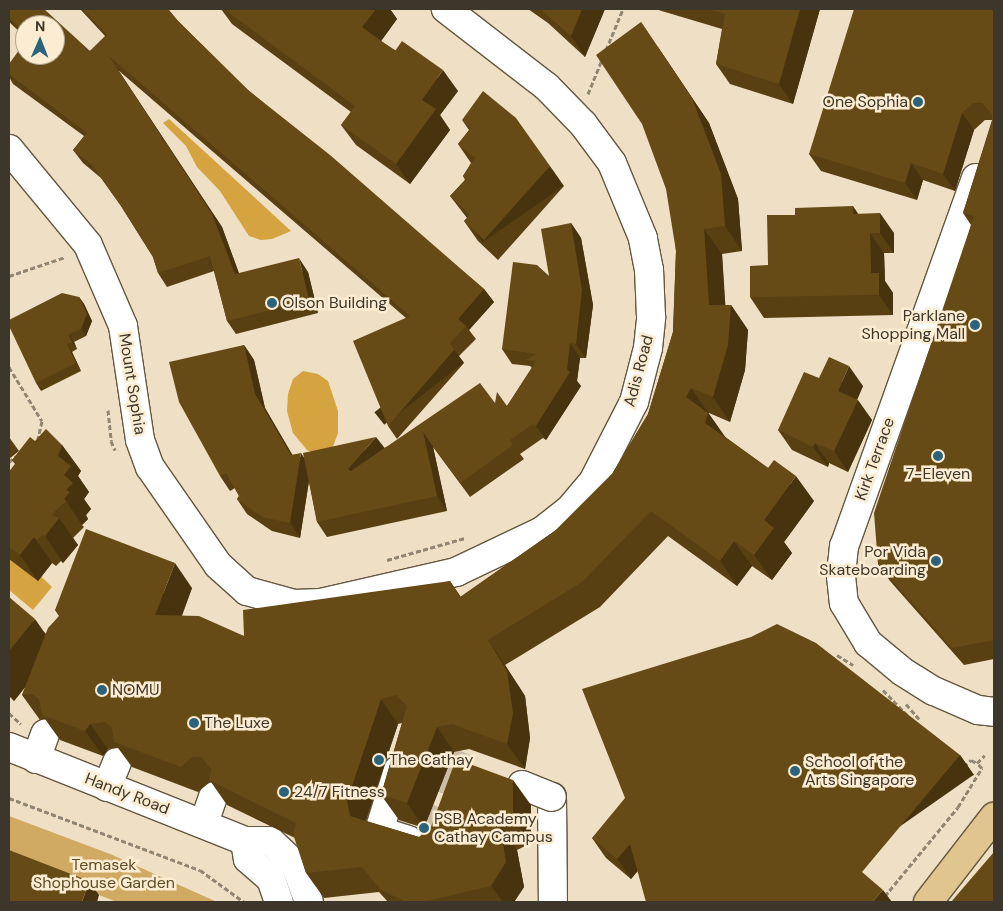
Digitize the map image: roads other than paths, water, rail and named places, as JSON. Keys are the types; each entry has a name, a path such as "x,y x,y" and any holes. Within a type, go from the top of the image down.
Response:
{"main road":[{"path":"928,902 994,817"}],"street":[{"name":"Adis Road","path":"273,600 294,604 321,603 456,572 542,531 570,509 594,480 634,402 648,348 651,317 649,270 643,238 612,163 583,124 547,87 446,9"},
{"name":"Mount Sophia","path":"9,149 88,246 123,326 140,440 150,467 218,565 247,591 273,600"},
{"name":"Kirk Terrace","path":"984,154 844,546 841,576 844,603 868,643 903,672 934,691 978,710 994,712"},
{"path":"36,759 45,734"},
{"path":"406,745 379,831 434,847"},
{"name":"Handy Road","path":"9,747 245,841 270,841 294,864 309,902"},
{"path":"107,787 117,762"},
{"path":"509,780 552,797 553,902"},
{"path":"204,824 213,797"},
{"path":"245,841 248,859 271,879 279,902"}],"tunnel":[{"path":"383,819 431,834 461,751 426,740"}],"place":[{"name":"One Sophia","path":"918,102"},
{"name":"Olson Building","path":"272,303"},
{"name":"Parklane Shopping Mall","path":"975,325"},
{"name":"7-Eleven","path":"938,456"},
{"name":"Por Vida Skateboarding","path":"936,561"},
{"name":"NOMU","path":"102,690"},
{"name":"The Luxe","path":"194,723"},
{"name":"The Cathay","path":"379,760"},
{"name":"School of the Arts Singapore","path":"795,771"},
{"name":"24/7 Fitness","path":"284,792"},
{"name":"PSB Academy Cathay Campus","path":"424,828"}],"park label":[{"name":"Temasek Shophouse Garden","path":"104,874"}]}
